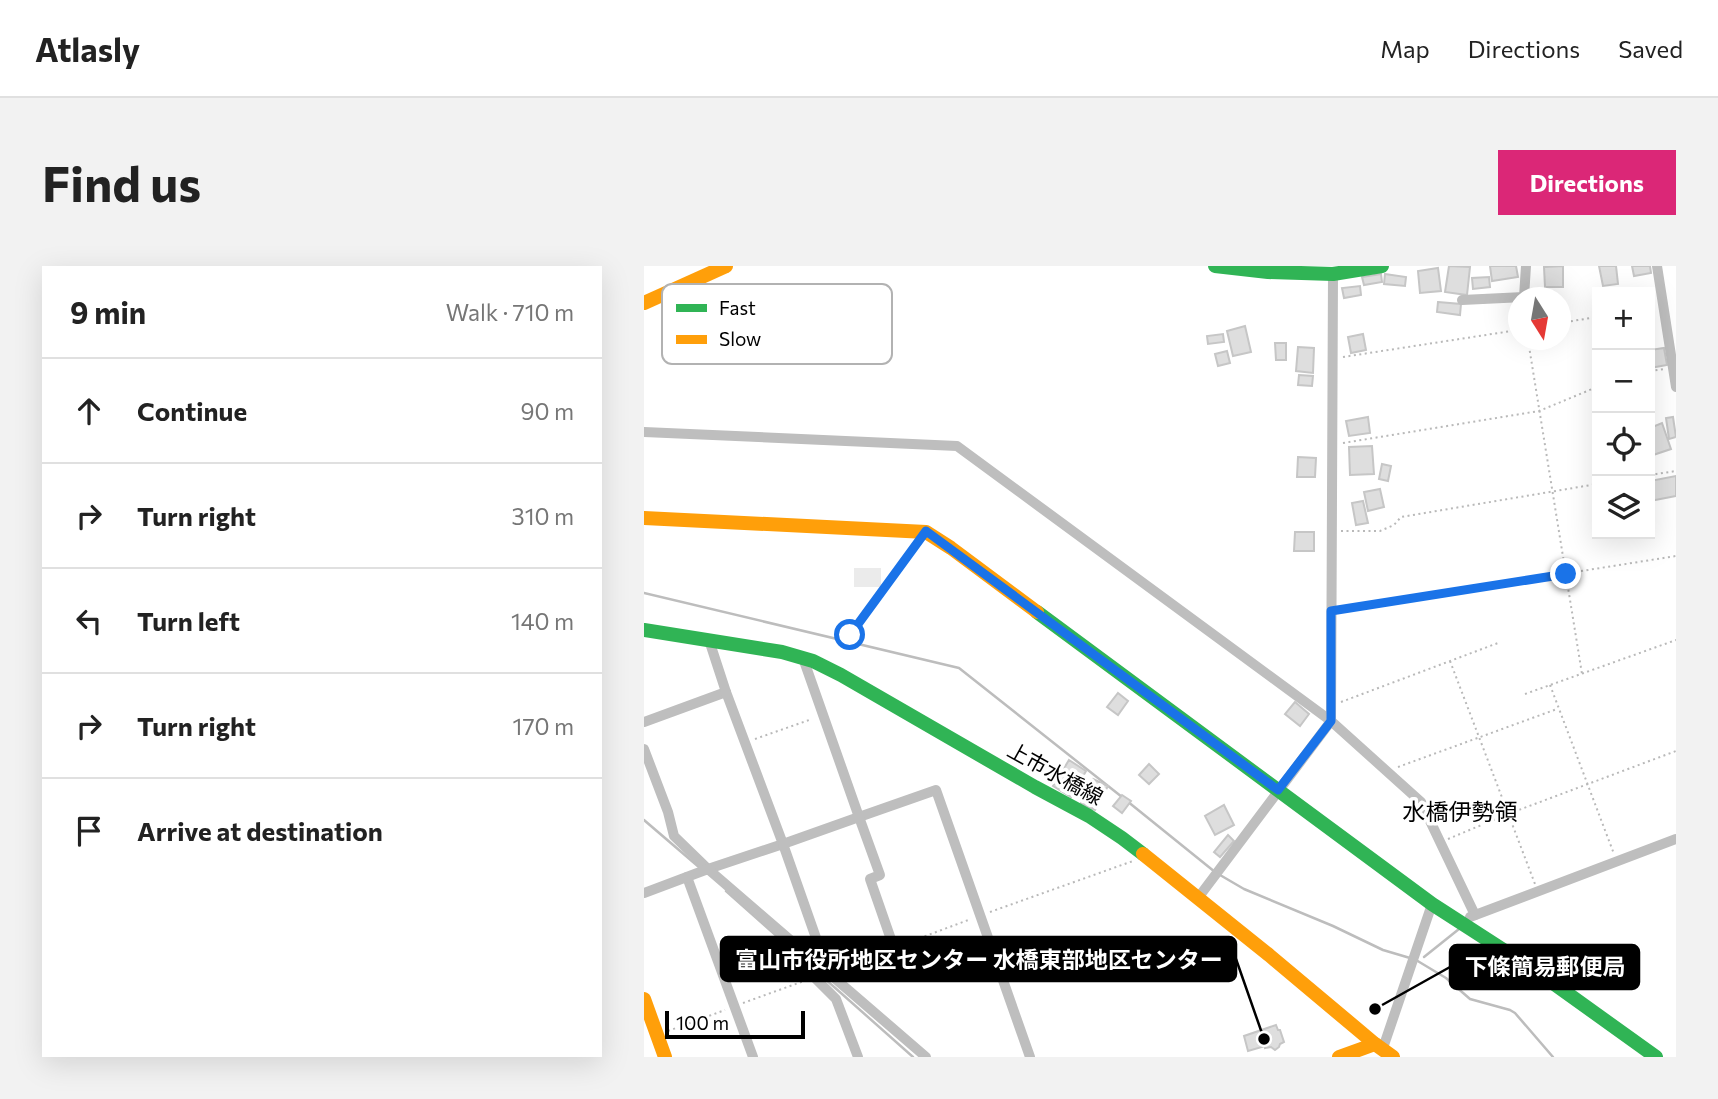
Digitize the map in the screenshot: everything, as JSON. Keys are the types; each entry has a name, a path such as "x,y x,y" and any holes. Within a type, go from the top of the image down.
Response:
{"street":[{"path":"686,284 726,266"},
{"path":"1215,266 1268,272 1333,274 1382,266"},
{"path":"1462,300 1524,297 1526,266"},
{"path":"1657,266 1676,387"},
{"path":"1198,898 1331,721 1333,274"},
{"path":"644,303 662,295"},
{"path":"644,432 957,446 1331,721 1421,802 1475,915"},
{"path":"644,518 926,531 1432,904 1501,947 1657,1057"},
{"name":"上市水橋線","path":"644,629 782,652 813,661 1089,816 1138,850 1383,1050"},
{"path":"709,640 828,972"},
{"path":"803,658 880,876 870,879 894,948"},
{"path":"644,722 726,692"},
{"path":"644,749 668,812 674,836 708,869 926,1057"},
{"path":"644,893 936,790 1030,1057"},
{"path":"1457,921 1676,839"},
{"path":"687,877 753,1057"},
{"path":"1339,1057 1383,1050 1432,904"},
{"path":"814,977 836,999 858,1057"},
{"path":"644,999 665,1057"}],"path":[{"path":"1571,321 1592,318"},
{"path":"1332,359 1508,332"},
{"path":"1530,350 1582,674"},
{"path":"1655,370 1673,368"},
{"path":"1332,445 1539,411 1592,389"},
{"path":"1655,474 1676,471"},
{"path":"1331,531 1380,531 1394,525 1401,517 1592,485"},
{"path":"850,635 926,531"},
{"path":"1331,611 1676,556"},
{"path":"1525,694 1676,640"},
{"path":"1331,706 1498,643"},
{"path":"1450,661 1537,891"},
{"path":"1550,685 1617,861"},
{"path":"1387,772 1558,708"},
{"path":"744,743 823,715"},
{"path":"1441,842 1676,751"}],"shaded area":[{"path":"854,568 881,568 881,587 854,587"}],"building":[{"path":"1449,266 1470,267 1467,295 1445,292"},
{"path":"1490,266 1516,266 1518,277 1492,281"},
{"path":"1563,266 1563,287 1545,287 1544,267"},
{"path":"1599,266 1616,266 1618,284 1603,286"},
{"path":"1632,266 1650,266 1651,273 1634,276"},
{"path":"1438,268 1441,291 1420,293 1418,271"},
{"path":"1381,274 1382,282 1364,285 1362,277"},
{"path":"1385,274 1406,277 1405,286 1384,284"},
{"path":"1489,277 1490,287 1473,289 1472,278"},
{"path":"1360,286 1361,295 1344,298 1342,288"},
{"path":"1438,302 1461,304 1460,315 1437,312"},
{"path":"1245,326 1251,352 1233,356 1227,331"},
{"path":"1223,334 1224,342 1208,344 1207,336"},
{"path":"1363,334 1366,350 1351,353 1348,337"},
{"path":"1275,343 1286,343 1286,360 1276,360"},
{"path":"1298,347 1314,348 1313,373 1296,371"},
{"path":"1664,348 1667,365 1655,367 1655,349"},
{"path":"1227,351 1230,363 1218,366 1215,354"},
{"path":"1299,375 1313,376 1312,386 1298,385"},
{"path":"1368,417 1370,433 1349,436 1346,421"},
{"path":"1673,417 1676,437 1669,439 1666,418"},
{"path":"1662,423 1671,449 1655,454 1655,426"},
{"path":"1372,446 1374,474 1350,475 1349,447"},
{"path":"1298,457 1316,458 1315,477 1297,477"},
{"path":"1382,464 1391,466 1388,481 1379,479"},
{"path":"1676,476 1676,496 1655,500 1655,480"},
{"path":"1380,489 1384,507 1368,511 1364,492"},
{"path":"1363,501 1368,523 1356,525 1352,503"},
{"path":"1295,532 1314,532 1314,551 1294,551"},
{"path":"1118,693 1128,701 1118,715 1107,707"},
{"path":"1295,702 1309,714 1300,726 1285,714"},
{"path":"1069,760 1086,771 1071,797 1053,786"},
{"path":"1149,764 1159,774 1149,784 1139,775"},
{"path":"1093,779 1108,786 1095,810 1081,803"},
{"path":"1122,795 1131,801 1122,813 1113,806"},
{"path":"1224,805 1234,825 1215,835 1205,816"},
{"path":"1228,835 1234,841 1220,857 1214,852"},
{"path":"1276,1025 1284,1042 1279,1047 1275,1050 1265,1046 1248,1051 1244,1036"}],"waterway":[{"path":"644,593 959,668 1122,797"},
{"path":"1127,801 1215,872"},
{"path":"644,820 700,868"},
{"path":"1220,875 1244,889 1383,950 1410,958"},
{"path":"726,891 913,1057"},
{"path":"1424,957 1459,929"},
{"path":"1416,960 1446,978 1470,999 1515,1013 1553,1057"}],"traffic: fast":[{"path":"1215,266 1268,272 1333,274 1382,266"},
{"path":"1037,612 1432,904 1539,973 1656,1057"},
{"path":"644,630 782,652 813,661 1089,816 1143,854"}],"traffic: slow":[{"path":"686,284 726,266"},
{"path":"644,303 662,295"},
{"path":"644,518 926,532 1037,612"},
{"path":"1143,854 1393,1057"},
{"path":"644,999 665,1057"},
{"path":"1339,1057 1375,1044"}],"place":[{"name":"下條簡易郵便局","path":"1375,1009"},
{"name":"富山市役所地区センター 水橋東部地区センター","path":"1264,1039"}],"district":[{"name":"水橋伊勢領","path":"1460,812"}],"route":[{"path":"850,635 926,531 1278,790 1331,721 1331,611 1566,574"}]}
